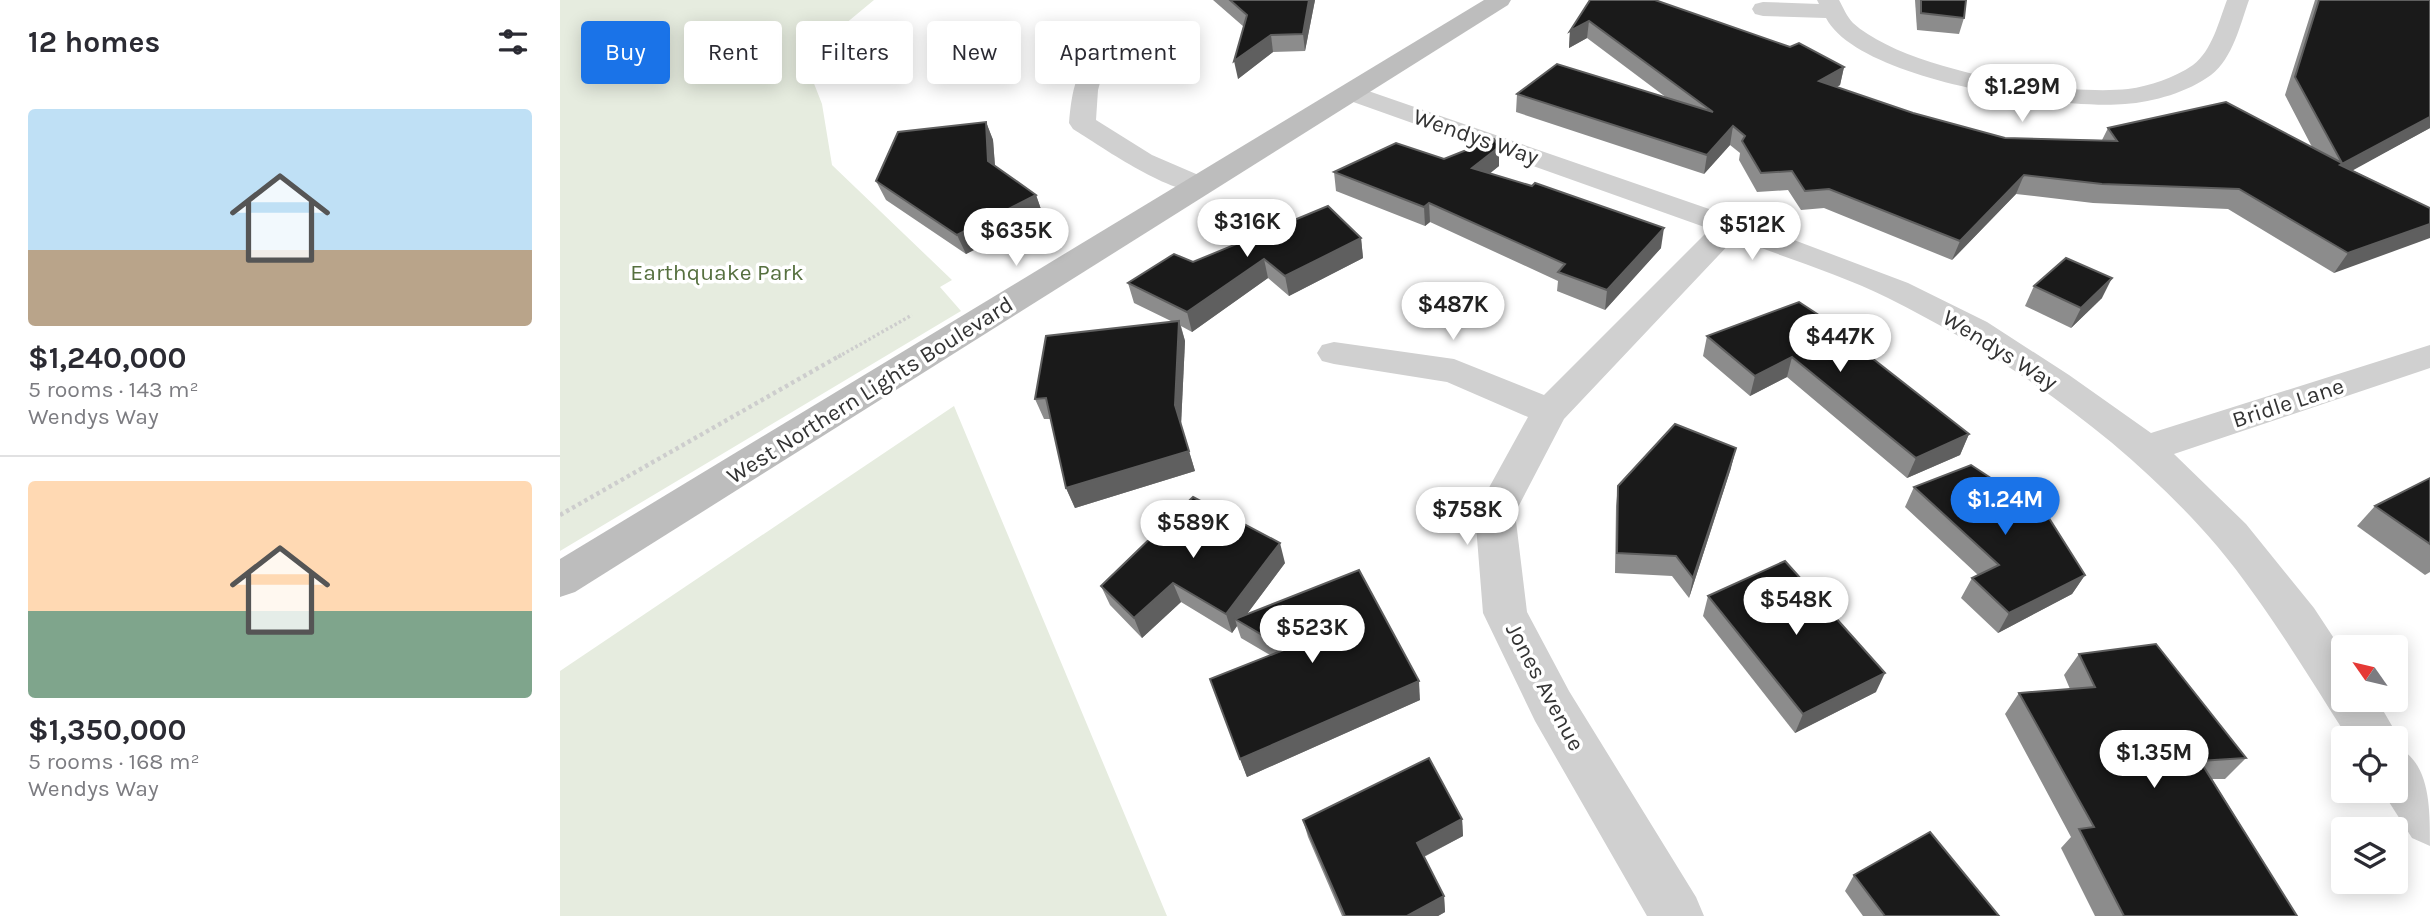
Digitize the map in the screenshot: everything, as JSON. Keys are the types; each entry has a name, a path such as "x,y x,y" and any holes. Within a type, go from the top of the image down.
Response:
{"street":[{"name":"West Northern Lights Boulevard","path":"560,580 1500,0"},
{"path":"1763,9 1829,5 1857,39 1917,67 1976,84 2049,94 2119,97 2169,87 2211,62 2238,0"},
{"path":"1085,84 1082,123 1142,161 1200,186"},
{"name":"Wendys Way","path":"1351,93 1730,226 1897,290 1975,330 2056,383 2146,449 2231,535 2298,621 2331,672"},
{"name":"Jones Avenue","path":"1678,916 1552,706 1505,613 1495,513 1549,412 1730,226"},
{"path":"1334,353 1454,371 1549,412"},
{"name":"Bridle Lane","path":"2146,449 2430,356"},
{"path":"2408,787 2430,821"}],"green space":[{"name":"Earthquake Park","path":"560,0 874,0 849,21 796,21 796,84 814,84 822,104 832,165 952,280 940,287 961,311 560,551"},
{"path":"954,406 1167,916 560,916 560,671"}],"building":[{"path":"1230,0 1309,0 1303,34 1271,35 1234,61 1247,15"},
{"path":"1590,0 1655,0 1790,47 1799,43 1844,67 1819,81 1913,113 2005,138 2117,141 2108,128 2226,102 2342,163 2295,77 2319,0 2430,0 2430,117 2340,165 2430,208 2430,224 2348,253 2239,189 2102,184 2024,175 1960,241 1829,189 1805,191 1792,171 1761,173 1742,141 1745,136 1733,126 1707,155 1517,94 1557,64 1713,112 1589,21 1570,31"},
{"path":"1921,0 1966,0 1964,18 1921,13"},
{"path":"986,122 988,161 1036,195 957,235 876,181 898,132"},
{"path":"1494,139 1499,147 1472,168 1532,186 1535,183 1664,228 1607,290 1558,272 1565,264 1429,203 1424,207 1334,172 1396,143 1444,159"},
{"path":"1328,206 1361,238 1285,276 1264,259 1187,312 1128,283 1174,254 1193,262"},
{"path":"2066,258 2112,278 2081,308 2034,286"},
{"path":"1799,302 1843,331 1840,333 1969,434 1916,458 1792,357 1755,376 1707,336"},
{"path":"1179,321 1175,405 1189,451 1066,488 1046,398 1035,399 1046,336"},
{"path":"1675,424 1736,448 1693,578 1676,556 1617,553 1618,486"},
{"path":"1971,465 2047,515 2085,575 2009,613 1972,578 1999,565 1914,487"},
{"path":"2430,478 2430,544 2375,506"},
{"path":"1193,497 1280,543 1226,614 1173,583 1134,618 1101,586"},
{"path":"1785,561 1885,673 1803,714 1708,596"},
{"path":"1359,570 1419,681 1240,759 1210,679 1286,649 1235,619"},
{"path":"2156,644 2246,758 2200,761 2297,916 2124,916 2079,829 2094,827 2019,693 2095,687 2079,654"},
{"path":"1429,758 1462,819 1417,843 1444,896 1407,916 1345,916 1303,820"},
{"path":"1930,832 1999,916 1885,916 1854,875"}]}
